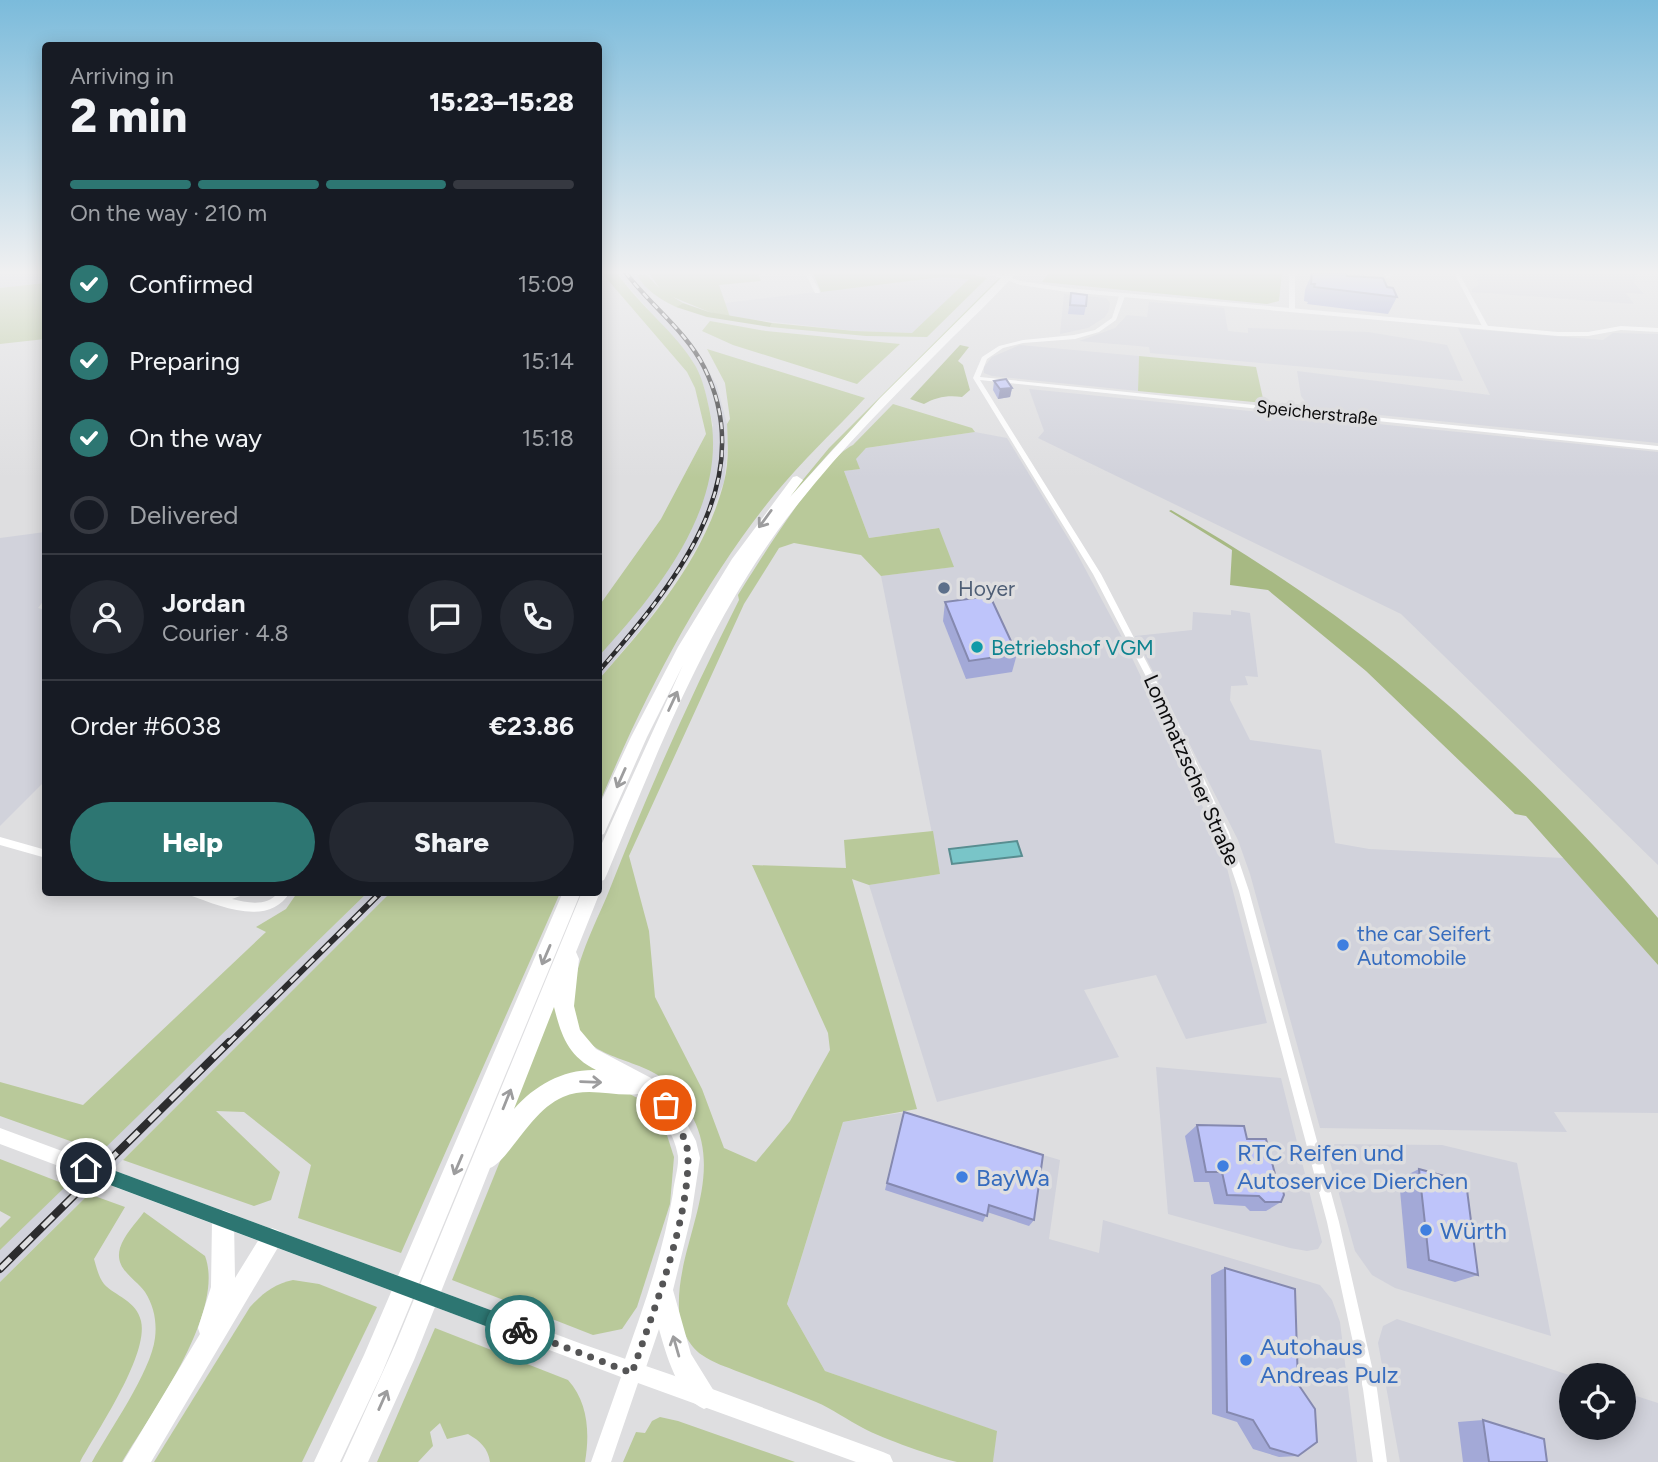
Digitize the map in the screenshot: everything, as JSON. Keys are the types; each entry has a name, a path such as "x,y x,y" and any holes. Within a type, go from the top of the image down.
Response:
{"highway":[{"path":"602,820 681,650 709,602 770,513 838,433 931,341"},
{"path":"602,865 680,686 738,580 818,471 910,375 947,341"},
{"path":"327,1462 400,1302 570,896"},
{"path":"355,1462 405,1351 589,896"},
{"path":"573,936 564,1006 571,1035 589,1056 644,1085 666,1105 685,1141 689,1158 680,1217 661,1290 632,1373"},
{"path":"472,1185 527,1107 550,1092 576,1082 644,1085"},
{"path":"201,1353 223,1287 223,1221"},
{"path":"135,1462 272,1239"},
{"path":"661,1290 680,1360 704,1396"}],"street":[{"path":"976,378 981,362 997,349 1021,341"},
{"name":"Speicherstraße","path":"976,378 1658,448"},
{"name":"Lommatzscher Straße","path":"976,378 1097,574 1173,721 1224,832 1248,904 1333,1222 1370,1389 1380,1462"},
{"path":"0,841 42,853"},
{"path":"206,896 262,909 281,901 283,896"},
{"path":"220,900 230,896"},
{"path":"0,1136 223,1221 470,1310 632,1373 704,1396 883,1462"},
{"path":"601,1462 632,1373"}],"shaded area":[{"path":"675,341 686,341 702,359 717,386 727,424 724,482 697,547 648,621 602,675 602,651 636,613 684,544 713,425 704,387 693,362"},
{"path":"1082,341 1424,341 1447,345 1463,381 1150,353 1149,347"},
{"path":"1464,341 1658,341 1658,443 1310,408 1301,396 1297,371 1490,395"},
{"path":"1020,345 1139,356 1138,391 984,373 984,367 992,357"},
{"path":"1029,389 1658,452 1658,865 1401,614 1038,438 1044,431"},
{"path":"975,432 1007,438 1074,548 1124,641 1209,820 1227,868 1267,1023 1186,1039 1156,975 1084,990 1119,1057 937,1102 869,885 940,874 881,576 953,567 938,528 869,538 844,471 860,469 855,459 866,448"},
{"path":"42,532 42,603 38,608 42,609 42,784 0,826 0,538"},
{"path":"1231,610 1250,613 1258,677 1245,676 1248,685 1231,686 1230,700 1250,740 1321,750 1335,843 1369,849 1564,858 1658,965 1658,1113 1554,1112 1567,1132 1320,1128 1250,874 1238,840 1135,636 1192,630 1193,612 1231,615"},
{"path":"364,896 388,896 0,1282 0,1249"},
{"path":"1156,1067 1281,1078 1322,1242 1318,1249 1307,1251 1290,1248 1168,1214"},
{"path":"900,1113 1060,1160 1049,1239 1099,1253 1103,1220 1320,1285 1332,1300 1340,1322 1357,1462 993,1462 996,1431 825,1371 787,1304 843,1122"},
{"path":"1325,1144 1442,1145 1517,1163 1551,1336 1395,1288 1372,1275 1355,1251"},
{"path":"1397,1319 1559,1372 1559,1440 1636,1440 1636,1396 1658,1403 1658,1462 1400,1462 1378,1343 1383,1326"}],"green space":[{"path":"0,341 25,341 0,344"},
{"path":"661,341 677,341 688,354 704,387 713,443 710,478 700,511 666,574 602,653 602,602 661,519 706,434 695,388 687,372"},
{"path":"725,341 871,341 900,344 857,384"},
{"path":"936,341 940,341 832,450 773,516 829,448"},
{"path":"960,345 969,347 958,361 963,365 970,390 962,397 942,397 924,404 910,399"},
{"path":"707,349 865,398 774,495 721,567 655,683 602,797 602,676 673,588 703,537 715,510 724,482 727,460 727,424 730,419 725,383"},
{"path":"1139,356 1256,367 1264,403 1138,391"},
{"path":"893,404 972,428 975,432 866,448 856,459 860,469 844,471 869,538 939,528 954,567 881,576 861,555 794,543 779,548 744,604 629,856 649,931 655,997 702,1089 724,1148 756,1162 790,1121 830,1050 828,1033 752,865 846,868 844,840 933,831 940,874 869,885 852,879 917,1109 843,1122 787,1304 825,1371 997,1431 993,1462 957,1462 895,1442 816,1402 715,1363 692,1346 683,1328 679,1309 684,1261 702,1189 704,1165 701,1142 693,1118 665,1080 595,1047 584,1038 577,1026 573,1009 576,978 585,948 671,744 739,600 738,595 791,513 824,470"},
{"path":"1169,511 1307,596 1371,643 1492,744 1549,799 1658,918 1658,965 1526,816 1515,814 1366,671 1268,590 1230,585 1232,550"},
{"path":"295,896 364,896 101,1152 0,1116 0,1082 83,1105 266,932 256,927 286,909"},
{"path":"387,896 559,896 401,1253 298,1218 311,1165 244,1112 216,1111 280,1172 271,1200 254,1206 123,1160"},
{"path":"556,995 600,1071 509,1116"},
{"path":"576,1090 628,1093 641,1100 664,1126 674,1157 670,1204 637,1307 622,1329 593,1335 452,1280 509,1139 552,1100"},
{"path":"0,1159 67,1185 0,1250 0,1228 11,1217 0,1211"},
{"path":"89,1194 125,1207 94,1259 104,1284 139,1314 141,1336 137,1353 120,1393 80,1462 0,1462 0,1282"},
{"path":"144,1212 205,1256 209,1279 205,1305 196,1333 182,1362 122,1462 92,1462 138,1384 155,1338 151,1303 145,1292 126,1273 119,1255 124,1238"},
{"path":"293,1280 319,1284 377,1307 302,1462 154,1462 250,1307 269,1290"},
{"path":"435,1328 568,1380 580,1398 586,1418 585,1462 490,1462 483,1445 476,1439 468,1434 447,1439 440,1423 430,1432 433,1446 418,1462 377,1462"},
{"path":"660,1417 795,1462 623,1462 636,1432 645,1433 652,1421"}],"water":[{"path":"1017,841 1022,856 952,864 949,849"}],"building":[{"path":"1006,379 1012,388 1000,389 994,381"},
{"path":"990,596 1017,654 969,661 945,602"},
{"name":"BayWa","path":"904,1112 1043,1155 1034,1220 989,1205 987,1216 887,1183"},
{"path":"1197,1125 1244,1126 1247,1139 1266,1139 1276,1178 1281,1182 1284,1195 1281,1202 1265,1202 1259,1196 1227,1195 1222,1172 1206,1172"},
{"path":"1419,1169 1466,1182 1478,1275 1429,1260"},
{"name":"Autohaus Andreas Pulz","path":"1225,1268 1295,1289 1298,1384 1315,1409 1317,1442 1298,1456 1270,1448 1253,1420 1227,1412"},
{"path":"1483,1420 1544,1439 1547,1462 1489,1462"}],"railway":[{"path":"602,667 653,606 678,570 700,532 715,493 722,452 719,410 704,367 687,341"},
{"path":"228,1044 377,896"},
{"path":"0,1269 229,1042"}],"way so far":[{"path":"520,1330 632,1373 661,1290 680,1217 689,1158 685,1141 666,1105"}],"place":[{"name":"Hoyer","path":"944,588"},
{"name":"Betriebshof VGM","path":"977,647"},
{"name":"the car Seifert Automobile","path":"1343,945"},
{"name":"RTC Reifen und Autoservice Dierchen","path":"1223,1166"},
{"name":"BayWa","path":"962,1177"},
{"name":"Würth","path":"1426,1230"},
{"name":"Autohaus Andreas Pulz","path":"1246,1360"}],"route":[{"path":"86,1168 520,1330"}]}
